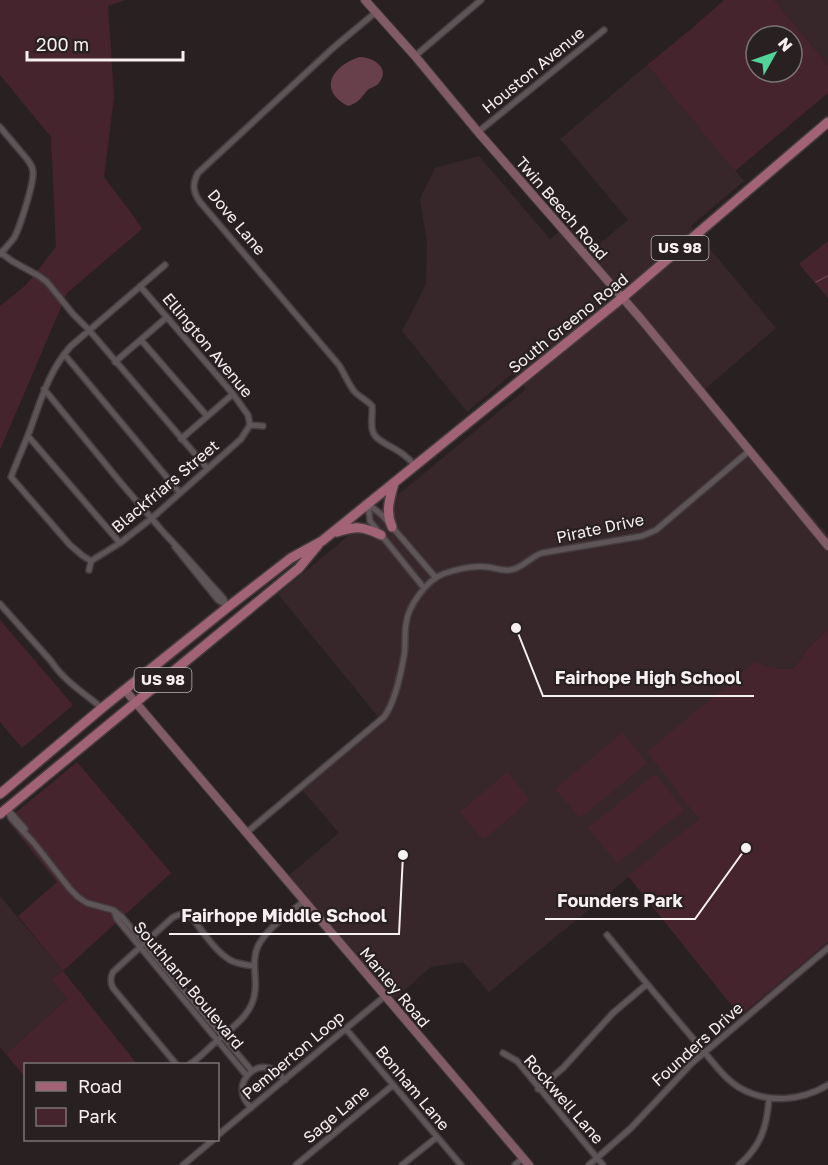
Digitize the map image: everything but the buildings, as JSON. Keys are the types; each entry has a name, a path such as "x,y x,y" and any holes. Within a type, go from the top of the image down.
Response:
{"main road":[{"name":"South Greeno Road","path":"0,794 102,708 228,607 291,558 322,541 622,298 828,122"},
{"path":"392,526 388,516 394,482"},
{"path":"332,533 360,527 381,535"},
{"name":"South Greeno Road","path":"3,812 299,568 322,541"}],"street":[{"name":"Twin Beech Road","path":"365,0 622,298 828,546"},
{"path":"415,56 481,0"},
{"name":"Dove Lane","path":"375,12 205,166 196,177 194,189 199,200 339,365 352,388 372,406 374,434 381,442 405,455 415,466"},
{"name":"Houston Avenue","path":"478,132 604,30"},
{"path":"0,127 31,164 33,171 32,184 18,229 10,243 0,253 47,282 207,468"},
{"path":"89,570 92,561 70,545 11,477 44,389 64,354 165,265"},
{"name":"Ellington Avenue","path":"140,286 233,394 248,415 250,425"},
{"path":"115,362 167,317"},
{"path":"141,340 207,416"},
{"path":"64,354 180,493"},
{"path":"44,389 218,600 228,607"},
{"path":"181,439 233,394"},
{"path":"250,425 263,426"},
{"name":"Blackfriars Street","path":"92,561 152,518 241,439 250,425"},
{"path":"28,436 120,543"},
{"name":"Pirate Drive","path":"246,833 384,717 391,706 404,656 406,621 424,588 436,578 477,566 503,570 516,569 535,555 542,553 642,536 656,530 749,451"},
{"path":"368,504 382,515 436,578"},
{"path":"368,504 370,521 424,588"},
{"path":"0,604 64,678 102,708"},
{"name":"Manley Road","path":"125,690 526,1162"},
{"name":"Southland Boulevard","path":"3,812 28,833 78,897 87,903 114,909 117,919 142,945 220,1038 252,1071"},
{"path":"192,1063 242,1020 250,1010 255,992 255,953 264,937 304,901"},
{"path":"174,1063 113,988 110,977 113,972 172,918 184,914 193,919 221,953 230,960 254,966"},
{"path":"607,935 732,1083 751,1094 784,1099 796,1098 828,1085"},
{"name":"Founders Drive","path":"589,1165 632,1128 704,1052 828,948"},
{"path":"538,1089 564,1068 613,1013 647,984"},
{"name":"Pemberton Loop","path":"219,1135 385,996"},
{"name":"Bonham Lane","path":"346,1029 461,1165"},
{"name":"Southland Boulevard","path":"220,1038 247,1076"},
{"name":"Rockwell Lane","path":"503,1053 516,1061 603,1165"},
{"path":"251,1108 242,1094 244,1082 252,1071 260,1068 272,1069 285,1080"},
{"name":"Sage Lane","path":"296,1165 393,1085"},
{"path":"738,1165 752,1151 764,1130 768,1118 769,1098"},
{"path":"402,1165 436,1137"},
{"path":"183,1165 212,1141"},
{"path":"515,1165 526,1162"}],"shaded area":[{"path":"774,0 828,0 828,65 804,36 804,24 794,24"},
{"path":"359,57 370,59 379,65 383,73 382,79 357,102 348,106 333,92 332,78 342,66"},
{"path":"647,65 744,181 691,226 776,328 704,390 828,535 828,630 809,647 793,669 773,668 699,819 489,992 463,962 431,967 392,1001 287,877 339,833 299,786 379,718 278,594 526,389 513,373 467,412 402,331 426,284 427,243 420,199 435,168 479,156 550,239 568,225 591,251 628,220 560,139"},
{"path":"0,896 63,971 67,999 6,1054 0,1047"}],"green space":[{"path":"0,0 125,0 108,6 114,97 104,177 142,229 67,293 0,450 0,306 26,285 56,247 51,137 0,75"},
{"path":"724,0 774,0 794,24 744,24 744,84 804,84 804,36 828,65 828,93 735,171 647,65"},
{"path":"828,241 828,298 799,264"},
{"path":"0,620 73,705 22,748 0,722"},
{"path":"828,630 828,942 740,1016 628,876 699,819 647,752 755,662 773,668 793,669 809,647"},
{"path":"622,733 647,763 580,818 555,789"},
{"path":"77,762 171,873 63,971 18,916 57,882 7,820"},
{"path":"507,772 530,800 483,840 460,812"},
{"path":"655,774 684,810 617,863 588,828"},
{"path":"63,971 136,1063 24,1063 24,1076 6,1054 67,999 52,980"}],"waterway":[{"path":"816,282 828,276"}],"place":[{"name":"Fairhope High School","path":"516,628"},
{"name":"Founders Park","path":"746,848"},
{"name":"Fairhope Middle School","path":"403,855"}]}
